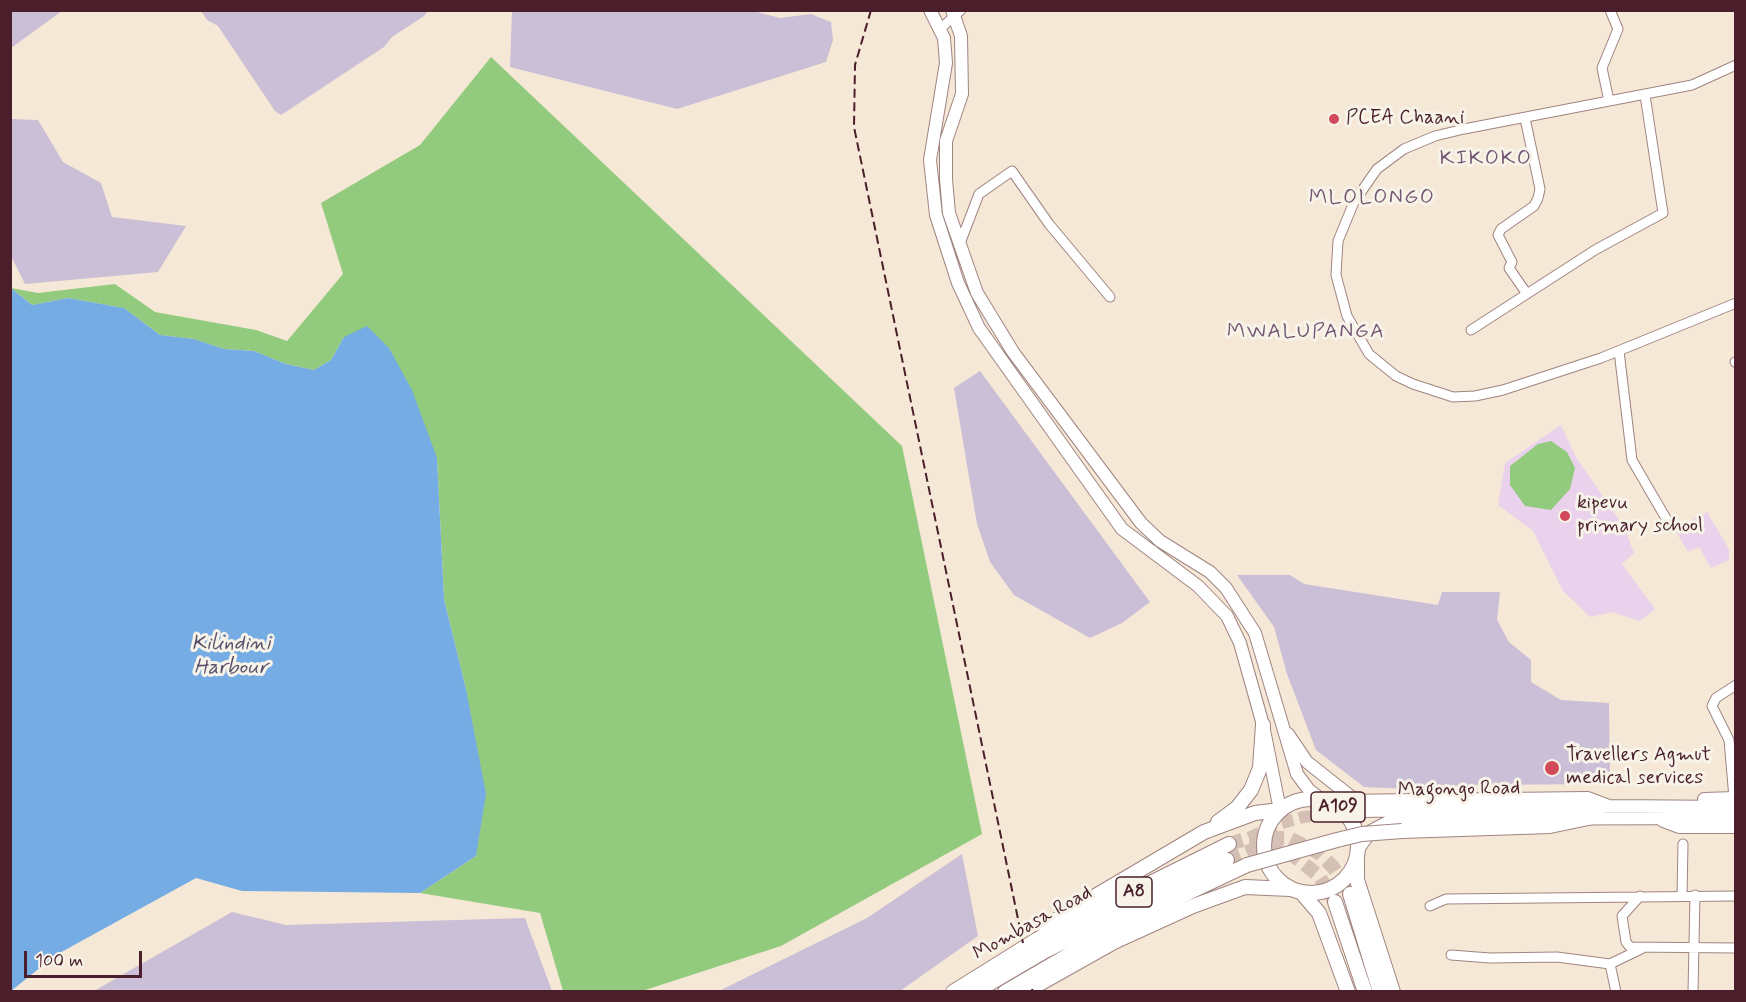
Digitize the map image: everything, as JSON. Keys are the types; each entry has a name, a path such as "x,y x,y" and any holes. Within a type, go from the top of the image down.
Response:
{"highway":[{"path":"1038,939 1060,917 1204,832 1237,808 1251,790 1260,768 1263,725"},
{"name":"A109","path":"1280,810 1292,802 1307,798 1322,800 1336,806 1348,816 1356,829 1358,853"},
{"path":"1204,832 1255,813 1280,810"},
{"path":"1280,810 1269,824 1264,838 1264,854 1269,869 1279,881 1297,891 1319,913 1348,992"},
{"path":"1005,992 1120,925 1247,865 1286,852 1346,838 1402,831 1550,826 1598,816"},
{"name":"Mombasa Road","path":"953,992 1038,939 1229,844"},
{"path":"1025,992 1114,942 1193,906 1245,887 1318,892 1335,886 1346,877 1358,853"},
{"path":"1358,853 1358,880 1394,992"},
{"name":"Mombasa Road","path":"975,992 1045,951 1227,860"},
{"path":"1350,894 1380,992"},
{"path":"1335,902 1365,992"}],"main road":[{"path":"930,10 940,28 946,63 930,160 936,215 958,283 979,328 1122,529 1198,586 1227,616 1240,642 1263,725 1280,810"},
{"path":"956,12 961,36 962,94 946,141 946,179 949,213 977,293 992,321 1141,523 1160,541 1210,572 1226,588 1255,633 1297,774 1309,790 1322,800 1588,798 1609,806"},
{"path":"1282,726 1307,762 1355,800"},
{"name":"Magongo Road","path":"1364,811 1677,806 1701,800 1735,801"},
{"name":"Magongo Road","path":"1358,853 1371,831 1388,822 1406,819 1598,816 1653,818"},
{"path":"1653,818 1736,818"},
{"path":"1653,818 1679,827 1736,827"}],"street":[{"path":"1609,101 1602,68 1618,29 1610,10"},
{"path":"940,28 956,12"},
{"path":"1736,65 1692,85 1435,136 1404,149 1377,169 1354,202 1338,241 1336,275 1347,316 1365,349 1396,376 1453,397 1475,396 1503,390 1619,351 1736,303"},
{"path":"1471,330 1595,250 1663,213 1645,95"},
{"path":"1525,118 1540,189 1539,198 1534,206 1501,229 1498,235 1512,262 1509,268 1527,294"},
{"path":"959,246 979,194 1012,171 1043,216 1110,297"},
{"path":"1619,351 1632,459 1671,527"},
{"path":"1735,801 1729,740 1712,706 1716,698 1736,685"},
{"path":"1682,896 1683,844"},
{"path":"1640,896 1622,919 1626,944 1641,949 1736,948"},
{"path":"1693,992 1695,896"},
{"path":"1430,906 1446,899 1736,896"},
{"path":"1450,955 1490,958 1557,957 1610,964 1641,949"},
{"path":"1610,964 1616,992"}],"shaded area":[{"path":"11,10 62,10 62,11 11,48"},
{"path":"750,10 780,18 811,14 831,22 833,40 826,62 677,109 510,67 512,11"},
{"path":"201,11 428,11 392,37 384,47 281,115 275,111 218,26 207,20"},
{"path":"11,119 38,120 63,162 101,183 112,217 186,226 158,272 25,284 11,256"},
{"path":"980,371 1150,602 1122,623 1090,638 1014,595 990,562 977,524 954,388"},
{"name":"kipevu primary school","path":"1561,425 1576,457 1624,527 1634,553 1622,564 1655,609 1640,621 1612,612 1590,617 1563,591 1533,531 1498,505 1505,463"},
{"path":"1707,512 1729,549 1729,560 1711,568 1699,547 1688,552 1675,530"},
{"path":"1237,575 1290,575 1304,584 1438,605 1442,592 1500,592 1497,620 1509,642 1531,660 1531,682 1561,700 1609,703 1610,784 1463,785 1411,789 1364,787 1316,750 1287,674 1274,627"},
{"path":"962,854 978,936 900,991 719,991 867,918"},
{"path":"232,912 286,925 525,918 552,991 94,991"}],"green space":[{"path":"491,57 902,446 982,834 781,946 639,992 563,991 540,913 420,893 476,856 466,689 444,599 437,458 344,337 331,360 314,370 286,364 254,351 224,349 194,339 160,335 124,308 68,298 32,305 11,288 38,293 115,284 155,312 256,330 287,341 343,274 321,203 420,145"},
{"path":"1551,441 1567,452 1575,468 1570,489 1551,510 1525,506 1510,485 1510,466 1538,444"}],"water":[{"name":"Kilindini Harbour","path":"11,288 32,305 68,298 124,308 160,335 194,339 224,349 254,351 286,364 314,370 331,360 344,337 367,326 389,348 412,390 437,458 444,599 466,689 486,794 476,856 420,893 242,891 196,878 56,955 11,991"}],"tunnel":[{"path":"1249,838 1275,825 1303,817 1364,811"},
{"path":"1229,844 1249,838 1289,838 1319,853 1333,867 1350,894"},
{"path":"1227,860 1252,850 1276,849 1294,856 1319,876 1335,902"}],"railway":[{"path":"871,10 855,65 854,127 1023,943"}],"place":[{"name":"PCEA Chaani","path":"1334,119"},
{"name":"kipevu primary school","path":"1565,516"},
{"name":"Travellers Agmut medical services","path":"1552,768"}],"district":[{"name":"KIKOKO","path":"1486,160"},
{"name":"MLOLONGO","path":"1372,199"},
{"name":"MWALUPANGA","path":"1306,333"}]}
